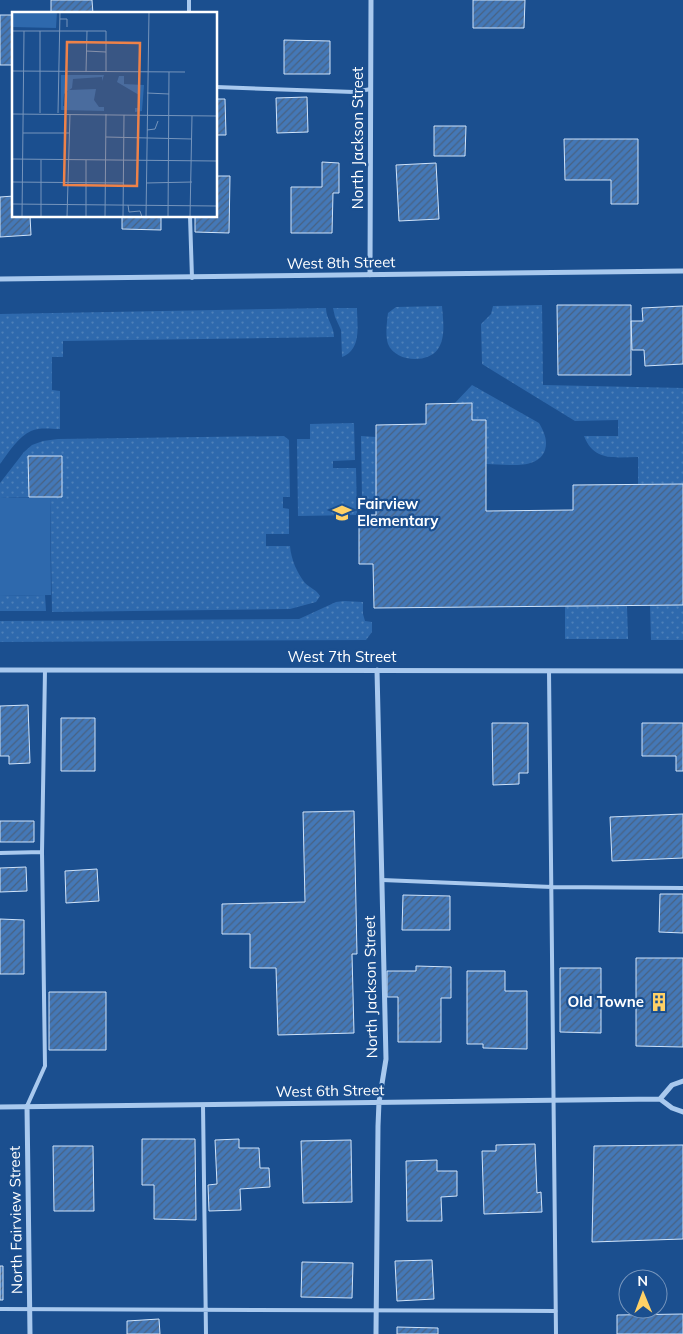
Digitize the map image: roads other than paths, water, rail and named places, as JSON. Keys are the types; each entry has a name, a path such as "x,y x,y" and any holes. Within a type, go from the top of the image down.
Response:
{"street":[{"name":"North Jackson Street","path":"370,275 371,0"},
{"name":"West 8th Street","path":"0,279 683,271"},
{"name":"West 7th Street","path":"0,670 683,672"},
{"name":"North Jackson Street","path":"376,670 386,1059 379,1102 376,1334"},
{"path":"683,1081 672,1085 660,1099 672,1108 683,1112"},
{"name":"West 6th Street","path":"0,1107 660,1099"},
{"name":"North Fairview Street","path":"27,1106 30,1334"}],"lane":[{"path":"218,87 354,92 371,89"},
{"path":"190,218 192,278"},
{"path":"27,1106 45,1066 42,852 45,670"},
{"path":"549,671 556,1334"},
{"path":"0,853 42,852"},
{"path":"382,880 552,887 683,888"},
{"path":"204,1105 206,1334"},
{"path":"0,1310 556,1310"}],"place":[{"name":"Fairview Elementary","path":"342,513"},
{"name":"Old Towne","path":"659,1002"}]}
